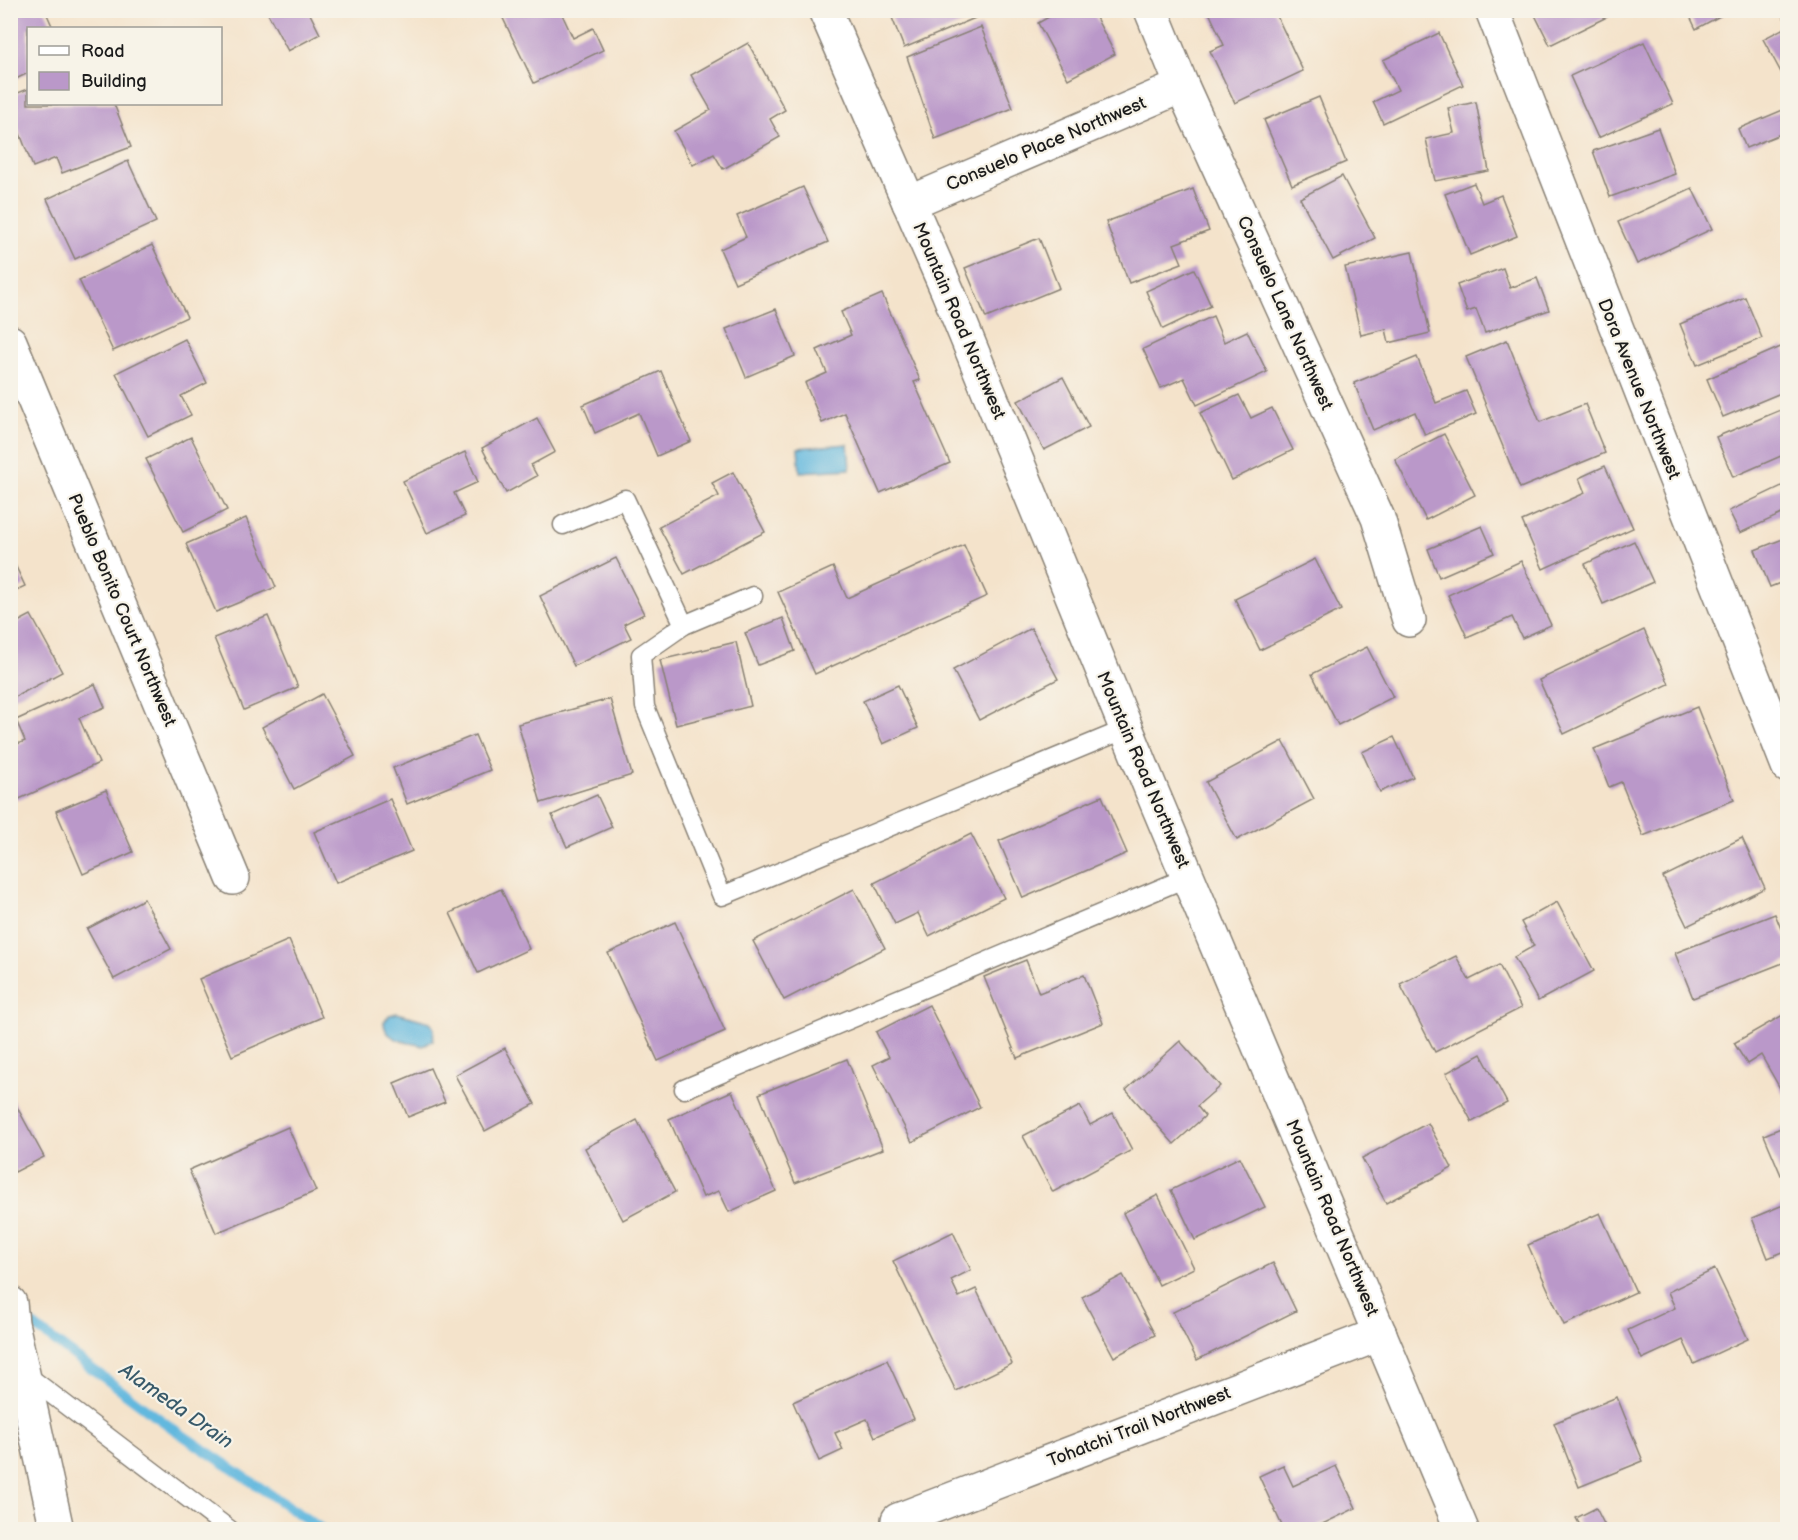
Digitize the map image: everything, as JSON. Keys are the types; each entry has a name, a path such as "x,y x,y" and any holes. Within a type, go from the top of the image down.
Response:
{"street":[{"name":"Mountain Road Northwest","path":"825,10 909,203 1188,878 1462,1530"},
{"name":"Consuelo Lane Northwest","path":"1151,10 1182,86 1378,518 1409,620"},
{"name":"Dora Avenue Northwest","path":"1492,10 1788,766"},
{"name":"Consuelo Place Northwest","path":"909,203 1182,86"},
{"name":"Pueblo Bonito Court Northwest","path":"10,342 233,878"},
{"path":"11,1313 57,1530"},
{"name":"Tohatchi Trail Northwest","path":"898,1520 1380,1334"}],"lane":[{"path":"562,525 625,499 684,625"},
{"path":"753,596 684,625 641,655 645,707 722,896 1126,729"},
{"path":"684,1089 1188,878"},
{"path":"23,1373 230,1530"}],"water":[{"path":"848,444 850,469 800,472 798,448"},
{"path":"397,1013 430,1022 434,1029 433,1040 423,1046 392,1037 385,1028 384,1022 390,1015"}],"building":[{"path":"10,10 45,10 53,27 27,27 27,74 10,82"},
{"path":"266,10 308,10 320,34 288,51"},
{"path":"499,10 560,10 573,38 593,28 603,50 534,83"},
{"path":"889,10 972,10 975,18 904,48"},
{"path":"1061,10 1092,10 1115,54 1068,79 1038,23"},
{"path":"1208,10 1274,10 1303,71 1235,103 1210,51 1224,45"},
{"path":"1544,10 1621,10 1550,45 1535,15"},
{"path":"1687,10 1731,10 1696,29"},
{"path":"1780,10 1788,10 1788,16 1784,18"},
{"path":"1788,26 1788,73 1783,76 1763,39"},
{"path":"981,27 1013,108 935,139 907,57"},
{"path":"1439,33 1463,85 1383,123 1373,102 1398,90 1383,60"},
{"path":"1644,42 1673,104 1598,138 1570,76"},
{"path":"748,43 785,110 770,119 780,137 723,169 714,154 693,165 674,131 711,110 691,75"},
{"path":"27,89 27,105 114,105 131,147 62,173 56,158 33,167 10,108 10,96"},
{"path":"1319,97 1346,162 1292,185 1264,120"},
{"path":"1476,102 1489,171 1435,181 1426,139 1454,133 1448,108"},
{"path":"1785,109 1788,131 1746,148 1738,129"},
{"path":"1658,128 1675,174 1610,197 1593,151"},
{"path":"128,161 156,222 75,259 47,199"},
{"path":"1342,176 1375,238 1333,260 1300,198"},
{"path":"1474,183 1482,203 1501,195 1517,236 1470,255 1445,194"},
{"path":"803,187 828,242 735,283 720,249 746,237 737,216"},
{"path":"1692,188 1712,229 1637,264 1618,222"},
{"path":"1193,189 1209,231 1174,244 1182,263 1129,283 1106,222"},
{"path":"1039,238 1059,288 986,318 965,268"},
{"path":"152,245 187,317 113,351 79,280"},
{"path":"1412,252 1430,333 1389,343 1386,329 1361,335 1345,267"},
{"path":"1503,268 1510,288 1537,278 1549,310 1485,333 1476,309 1467,312 1457,285"},
{"path":"1194,269 1211,306 1163,329 1146,291"},
{"path":"882,294 920,380 914,382 950,463 880,493 845,413 822,423 805,383 827,373 817,350 851,335 841,312"},
{"path":"1745,297 1762,338 1697,365 1680,324"},
{"path":"776,309 795,356 746,377 726,329"},
{"path":"1213,316 1224,342 1247,331 1267,372 1197,405 1184,378 1161,388 1143,349"},
{"path":"185,339 207,383 181,396 191,415 148,436 116,373"},
{"path":"1507,340 1540,422 1585,404 1605,453 1520,488 1466,357"},
{"path":"1783,346 1788,356 1788,390 1723,417 1707,379"},
{"path":"1417,357 1436,403 1466,391 1476,414 1425,435 1415,412 1373,430 1354,383"},
{"path":"661,371 691,441 657,456 639,413 595,433 583,405"},
{"path":"1063,377 1089,427 1044,450 1018,401"},
{"path":"1239,395 1251,418 1272,408 1293,450 1232,480 1200,413"},
{"path":"1788,407 1788,453 1733,477 1716,437"},
{"path":"537,418 555,452 531,465 537,476 506,493 482,448"},
{"path":"1444,434 1475,495 1426,520 1395,459"},
{"path":"191,437 227,510 183,532 146,459"},
{"path":"465,452 478,482 454,493 465,516 427,533 403,481"},
{"path":"1605,466 1633,528 1543,569 1522,521 1585,493 1579,478"},
{"path":"733,472 765,532 684,574 659,527 719,496 712,483"},
{"path":"1788,483 1788,511 1740,533 1729,511"},
{"path":"246,518 276,587 216,612 186,544"},
{"path":"1482,526 1494,553 1439,577 1428,549"},
{"path":"1788,537 1788,580 1770,587 1755,550"},
{"path":"1634,541 1653,582 1603,604 1585,564"},
{"path":"964,545 987,596 815,674 778,592 833,567 847,598"},
{"path":"10,554 25,586 10,593"},
{"path":"616,558 644,614 624,624 631,638 574,666 540,596"},
{"path":"1315,559 1341,610 1260,650 1235,599"},
{"path":"1521,561 1551,625 1522,638 1512,617 1467,637 1448,595"},
{"path":"31,615 62,672 13,698 10,693 10,626"},
{"path":"268,616 298,687 244,710 214,638"},
{"path":"783,618 795,651 758,665 745,633"},
{"path":"1031,628 1058,679 979,720 953,670"},
{"path":"1644,630 1669,684 1564,734 1539,680"},
{"path":"736,642 751,706 676,725 660,660"},
{"path":"1367,647 1393,697 1338,725 1312,674"},
{"path":"95,684 105,707 79,718 99,763 17,800 10,785 10,747 25,741 16,720"},
{"path":"898,685 918,728 883,744 863,701"},
{"path":"322,694 355,756 294,789 262,727"},
{"path":"610,699 632,775 541,803 518,724"},
{"path":"1697,707 1734,800 1643,836 1621,782 1609,787 1594,749"},
{"path":"475,735 490,770 407,804 393,768"},
{"path":"1394,737 1413,777 1380,792 1362,752"},
{"path":"1283,741 1314,799 1237,840 1206,782"},
{"path":"106,790 133,852 83,874 56,811"},
{"path":"597,795 612,827 567,847 552,815"},
{"path":"1102,796 1127,853 1023,898 999,841"},
{"path":"390,799 412,851 336,883 314,832"},
{"path":"971,834 1004,898 929,936 918,913 895,924 874,883"},
{"path":"1742,838 1765,888 1687,926 1663,877"},
{"path":"501,889 529,949 478,973 450,913"},
{"path":"854,889 885,948 784,1000 753,941"},
{"path":"144,899 171,949 114,979 87,929"},
{"path":"1557,902 1594,971 1538,1001 1514,957 1534,946 1521,922"},
{"path":"1775,914 1788,946 1788,961 1693,998 1675,953"},
{"path":"675,922 725,1031 658,1061 608,953"},
{"path":"289,940 322,1017 232,1056 199,979"},
{"path":"1456,956 1469,980 1499,965 1521,1008 1435,1052 1400,984"},
{"path":"1026,960 1039,993 1084,975 1103,1023 1017,1058 984,977"},
{"path":"929,1005 980,1107 912,1142 873,1065 889,1057 876,1032"},
{"path":"1783,1015 1788,1023 1788,1095 1785,1097 1761,1055 1747,1064 1734,1043"},
{"path":"1180,1041 1220,1086 1197,1106 1205,1116 1174,1144 1126,1090"},
{"path":"505,1048 535,1104 485,1131 455,1075"},
{"path":"1481,1054 1507,1103 1472,1122 1446,1073"},
{"path":"847,1059 883,1149 795,1183 759,1094"},
{"path":"430,1068 445,1102 408,1117 394,1083"},
{"path":"732,1091 776,1191 729,1212 719,1191 703,1197 669,1119"},
{"path":"10,1094 44,1157 15,1172 10,1163"},
{"path":"1080,1106 1090,1125 1113,1113 1132,1150 1053,1192 1023,1136"},
{"path":"637,1120 675,1192 623,1220 585,1148"},
{"path":"1428,1123 1452,1168 1386,1203 1362,1158"},
{"path":"1788,1125 1788,1172 1781,1175 1764,1135"},
{"path":"288,1127 316,1191 216,1233 189,1170"},
{"path":"1240,1157 1265,1207 1195,1240 1171,1190"},
{"path":"1158,1195 1194,1268 1159,1285 1123,1213"},
{"path":"1788,1203 1788,1250 1768,1258 1752,1218"},
{"path":"1600,1213 1636,1292 1564,1325 1528,1245"},
{"path":"953,1232 971,1270 951,1280 959,1297 976,1289 1012,1364 956,1391 893,1261"},
{"path":"1273,1263 1296,1311 1197,1360 1173,1312"},
{"path":"1715,1269 1748,1339 1694,1364 1683,1340 1642,1359 1628,1330 1675,1308 1668,1292"},
{"path":"1123,1275 1155,1335 1114,1357 1082,1297"},
{"path":"887,1360 914,1419 875,1437 867,1419 835,1433 843,1450 819,1461 793,1402"},
{"path":"1617,1397 1643,1461 1579,1487 1554,1423"},
{"path":"1283,1465 1293,1486 1336,1466 1356,1508 1310,1530 1284,1530 1259,1476"},
{"path":"1596,1508 1607,1530 1576,1530 1581,1527 1576,1518"}],"waterway":[{"name":"Alameda Drain","path":"18,1314 172,1428 323,1530"}]}
